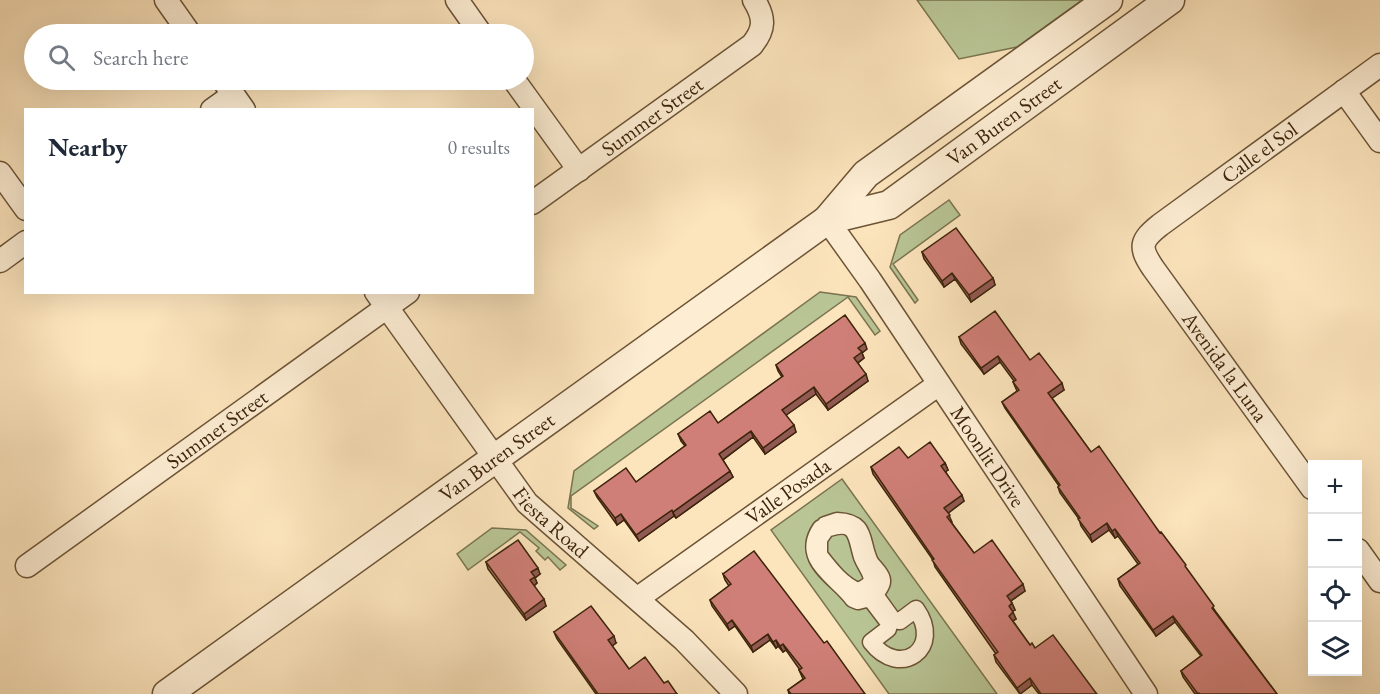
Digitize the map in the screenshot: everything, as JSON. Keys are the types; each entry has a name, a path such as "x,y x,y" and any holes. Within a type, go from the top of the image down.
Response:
{"street":[{"path":"166,0 183,24"},
{"path":"457,0 474,24"},
{"name":"Summer Street","path":"534,202 752,45 760,35 764,21 754,0"},
{"name":"Van Buren Street","path":"167,694 827,220 866,174 1108,0"},
{"name":"Van Buren Street","path":"827,220 889,205 1170,0"},
{"name":"Calle el Sol","path":"1143,245 1148,235 1160,225 1380,65"},
{"path":"521,90 579,170"},
{"path":"1344,91 1380,141"},
{"path":"215,108 233,95"},
{"path":"0,173 24,206"},
{"name":"Moonlit Drive","path":"827,220 870,280 1146,694"},
{"path":"0,261 24,243"},
{"name":"Avenida la Luna","path":"1143,245 1144,256 1308,482"},
{"name":"Summer Street","path":"27,566 381,300 401,294"},
{"name":"Fiesta Road","path":"381,300 527,503 684,640 736,694"},
{"name":"Valle Posada","path":"638,598 939,384"},
{"path":"845,521 861,532 871,562 882,578 882,583 875,595 893,620 900,621 916,609 923,619 926,631 923,645 914,656 902,660 889,658 879,652 871,642 888,629 889,623 870,598 858,601 853,599 819,563 814,540 821,528 824,532 819,539 819,555 838,578 858,591 866,588 872,580 872,573 868,567 862,557 859,539 850,528 842,526 829,528 825,525 845,521"},
{"path":"1362,556 1380,581"}],"green space":[{"path":"917,0 1082,0 1017,47 959,59"},
{"path":"949,200 960,215 893,264 918,300 915,303 890,267 900,235"},
{"path":"820,292 856,297 880,331 875,335 848,297 571,496 571,508 598,526 594,529 568,508 574,471"},
{"path":"842,479 997,694 889,694 771,530"},
{"path":"492,528 526,530 566,565 560,570 548,557 545,560 536,551 539,548 520,532 468,570 457,554"}],"building":[{"path":"956,228 993,278 969,295 952,273 942,281 922,252"},
{"path":"995,311 1030,360 1039,353 1062,383 1048,393 1091,452 1099,446 1160,533 1186,565 1214,606 1212,608 1277,694 1198,694 1181,671 1202,655 1173,616 1153,630 1118,579 1140,563 1115,529 1112,531 1107,523 1090,535 1058,487 1060,485 1002,402 1019,390 1013,382 1016,380 998,356 981,368 959,337"},
{"path":"845,315 865,343 858,348 862,352 854,358 866,374 826,404 814,387 782,410 794,425 763,448 751,431 719,454 730,471 673,512 672,510 636,535 621,514 615,518 594,491 626,468 636,482 686,445 678,434 710,411 718,423 783,376 776,365"},
{"path":"930,442 945,463 941,466 962,495 944,508 950,515 947,517 974,553 992,540 1023,584 1007,596 1012,603 1009,606 1013,612 1009,616 1030,645 1032,643 1035,648 1053,635 1095,694 1041,694 1030,678 1017,688 994,655 998,652 932,560 934,559 871,467 899,447 908,458"},
{"path":"518,540 538,568 531,572 535,577 530,580 544,599 524,614 486,562"},
{"path":"754,551 824,643 827,641 865,694 791,694 788,690 805,678 799,670 802,668 783,644 780,646 776,640 773,642 768,634 751,646 732,620 727,624 710,600 731,584 723,574"},
{"path":"591,606 614,636 608,640 629,669 645,657 664,683 668,681 677,694 598,694 554,632"}]}
